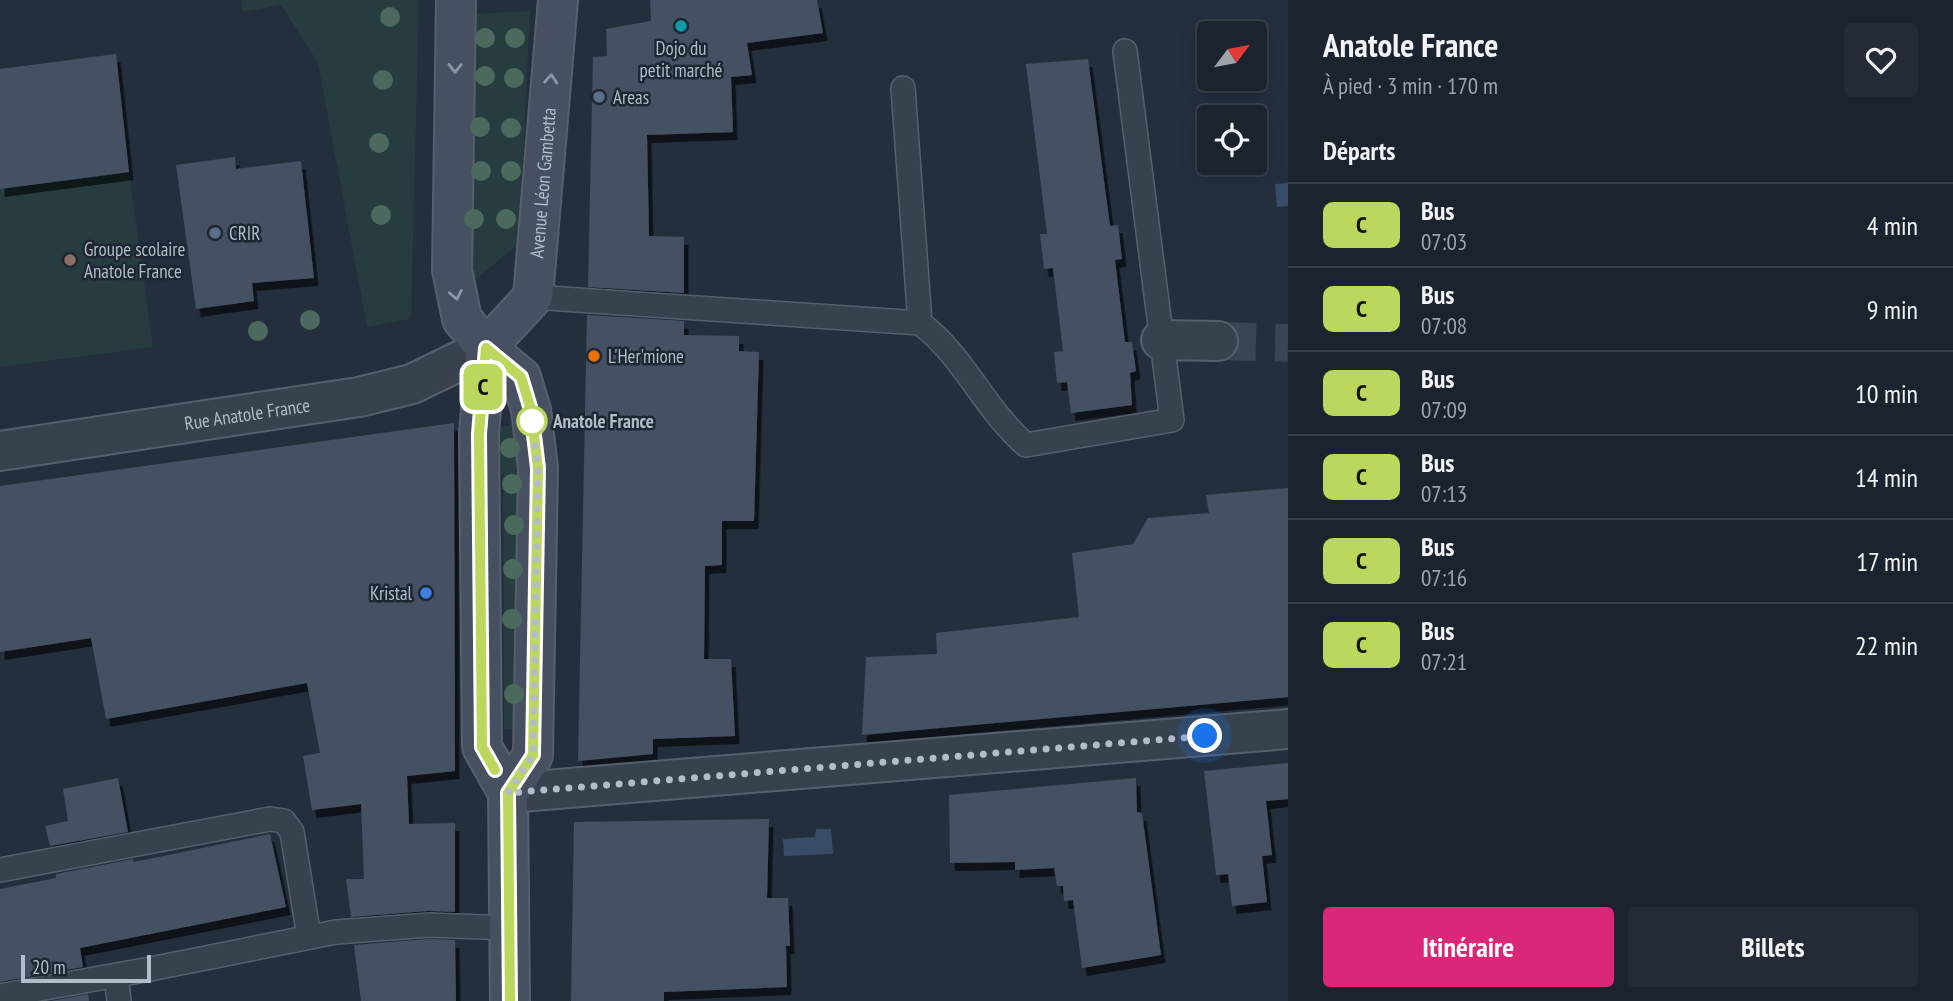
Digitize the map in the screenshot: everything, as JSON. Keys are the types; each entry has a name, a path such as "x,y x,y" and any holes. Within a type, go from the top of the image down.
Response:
{"main road":[{"path":"456,0 452,270 462,319 486,348 521,377 531,410 538,468 533,755 508,793"},
{"name":"Avenue Léon Gambetta","path":"533,298 558,0"},
{"path":"510,1001 508,793 482,747 479,434 486,348 533,298"}],"street":[{"path":"1161,340 1218,341"},
{"name":"Rue Anatole France","path":"0,451 359,397 412,384 486,348"},
{"path":"508,793 1288,729"}],"lane":[{"path":"533,298 920,323 937,336 1009,431 1026,445 1172,420 1125,51"},
{"path":"903,88 920,323"},
{"path":"0,870 270,819 284,821 292,832 309,937"},
{"path":"0,996 361,929 409,926 510,928"},
{"path":"116,975 118,1001"}],"green space":[{"path":"241,0 419,0 411,319 367,327 318,63 281,5 243,12"},
{"path":"530,11 519,244 468,285 470,14"},
{"path":"129,172 153,347 0,367 0,189"},
{"path":"519,422 524,730 504,729 503,480 492,430"}],"water":[{"path":"1288,183 1288,206 1277,207 1275,184"},
{"path":"816,829 831,829 833,854 784,856 783,839 815,837"}],"building":[{"path":"650,0 817,0 823,33 747,43 752,75 731,77 733,132 647,135 649,236 684,237 684,293 588,287 593,57 607,56 606,29 651,21"},
{"path":"116,54 129,172 0,189 0,69"},
{"path":"1088,59 1110,226 1118,225 1122,259 1115,260 1125,342 1132,342 1136,371 1130,373 1132,405 1071,413 1067,382 1057,383 1054,352 1063,351 1053,268 1044,269 1040,234 1047,234 1026,64"},
{"path":"235,157 236,169 301,161 314,278 252,283 254,301 196,309 176,165"},
{"path":"587,315 684,321 684,335 739,336 739,351 759,352 754,521 722,521 722,565 705,566 704,659 731,659 735,736 653,739 653,754 578,761"},
{"path":"454,423 455,771 407,776 409,824 455,823 455,912 428,911 351,917 346,879 364,879 361,804 312,810 303,756 320,753 307,683 106,719 91,638 0,652 0,486"},
{"path":"1288,488 1288,697 862,735 866,657 937,654 936,633 1079,617 1072,553 1133,544 1148,518 1209,513 1206,495"},
{"path":"1288,763 1288,799 1266,801 1272,855 1262,856 1267,902 1232,906 1228,874 1216,875 1204,771"},
{"path":"118,778 128,832 50,846 45,826 68,821 63,789"},
{"path":"1136,778 1137,812 1142,813 1161,955 1082,968 1073,900 1064,901 1063,886 1057,886 1054,868 1015,870 1015,862 950,863 949,795"},
{"path":"769,819 767,898 788,898 790,946 786,946 787,987 664,992 664,1001 571,1001 574,822"},
{"path":"270,834 286,907 80,948 83,967 0,982 0,889 56,878 56,874 133,859 134,862"},
{"path":"429,939 455,940 456,1001 361,1001 354,945"},
{"path":"88,994 89,1001 51,1001"}],"tunnel":[{"path":"1218,341 1288,343"}],"bus line":[{"name":"C","path":"495,770 482,747 479,434 486,348 521,377 531,410 538,468 533,755 508,793 510,1001"}],"place":[{"name":"Dojo du petit marché","path":"681,26"},
{"name":"Areas","path":"599,97"},
{"name":"CRIR","path":"215,233"},
{"name":"Groupe scolaire Anatole France","path":"70,260"},
{"name":"L'Her'mione","path":"594,356"},
{"name":"Anatole France","path":"532,421"},
{"name":"Kristal","path":"426,593"}],"route":[{"path":"532,421 538,468 533,755 508,793 1205,736"}]}
